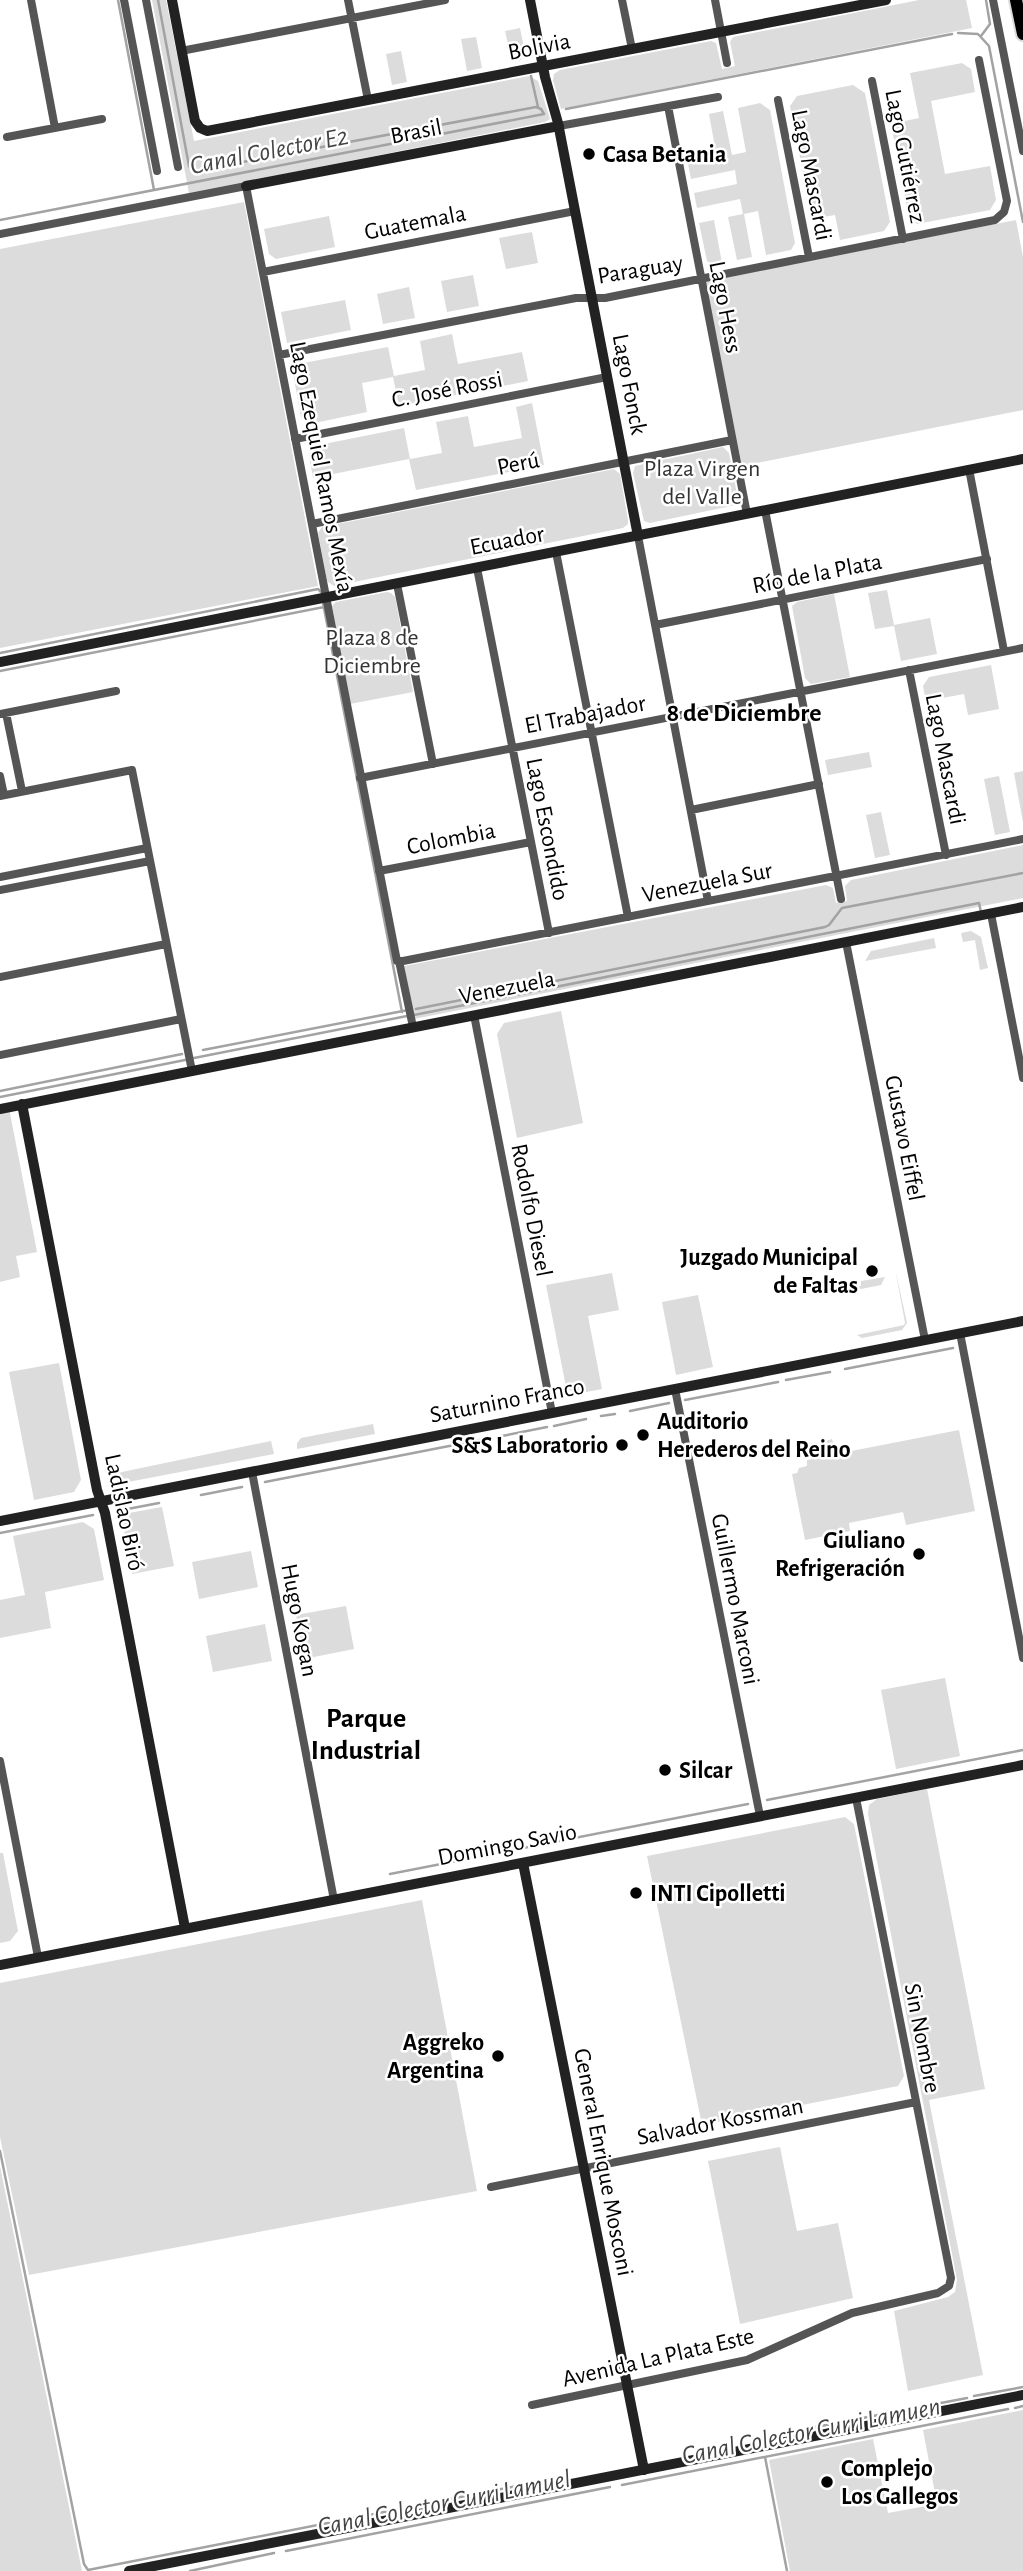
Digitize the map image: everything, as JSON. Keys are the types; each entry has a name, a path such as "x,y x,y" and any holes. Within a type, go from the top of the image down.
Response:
{"main road":[{"path":"1016,0 1023,34"}],"street":[{"path":"31,0 55,128"},
{"path":"124,0 157,171"},
{"path":"146,0 178,167"},
{"path":"172,0 181,51 445,0"},
{"path":"348,0 368,100"},
{"name":"Lago Fonck","path":"530,0 543,66 559,126 708,901"},
{"path":"622,0 632,49"},
{"path":"715,0 727,63"},
{"name":"Bolivia","path":"181,51 194,117 200,128 211,130 886,0"},
{"path":"993,0 1023,151"},
{"name":"Paraguay","path":"279,355 576,298 607,298 990,222 1004,212 1006,195 979,60"},
{"name":"Lago Gutiérrez","path":"872,81 903,239"},
{"name":"Brasil","path":"0,234 718,97"},
{"name":"Lago Mascardi","path":"778,100 809,257"},
{"name":"Lago Hess","path":"668,106 747,514"},
{"path":"8,137 102,119"},
{"name":"Lago Ezequiel Ramos Mexía","path":"246,186 360,778 413,1027"},
{"name":"Guatemala","path":"263,272 575,211"},
{"name":"C. José Rossi","path":"295,439 607,377"},
{"name":"Perú","path":"312,524 732,440"},
{"name":"Ecuador","path":"0,662 1023,459"},
{"path":"969,470 1004,651"},
{"path":"765,510 841,899"},
{"path":"556,552 628,917"},
{"name":"Río de la Plata","path":"655,625 987,559"},
{"name":"Lago Escondido","path":"477,568 549,933"},
{"path":"397,584 433,764"},
{"name":"El Trabajador","path":"360,778 1023,648"},
{"name":"Lago Mascardi","path":"909,670 946,855"},
{"path":"22,791 3,714 116,691"},
{"path":"0,776 2,795 132,770 192,1071"},
{"path":"691,810 819,784"},
{"name":"Venezuela Sur","path":"398,961 1023,839"},
{"name":"Colombia","path":"379,871 531,842"},
{"path":"0,877 147,848"},
{"path":"0,890 150,861"},
{"name":"Venezuela","path":"0,1109 1023,907"},
{"path":"991,914 1023,1078"},
{"name":"Gustavo Eiffel","path":"846,942 925,1340"},
{"path":"0,977 166,944"},
{"name":"Rodolfo Diesel","path":"474,1015 552,1413"},
{"path":"0,1055 181,1019"},
{"name":"Ladislao Biró","path":"22,1104 186,1928"},
{"name":"Saturnino Franco","path":"0,1521 1023,1321"},
{"path":"960,1334 1023,1658"},
{"name":"Guillermo Marconi","path":"675,1389 760,1816"},
{"name":"Hugo Kogan","path":"252,1472 334,1900"},
{"path":"0,1761 38,1957"},
{"name":"Domingo Savio","path":"0,1965 1023,1765"},
{"name":"Sin Nombre","path":"856,1798 951,2278 949,2286"},
{"name":"General Enrique Mosconi","path":"523,1863 644,2470"},
{"name":"Salvador Kossman","path":"491,2187 916,2102"},
{"name":"Avenida La Plata Este","path":"531,2405 747,2360 852,2313 938,2293 949,2286"},
{"path":"129,2571 1023,2395"}],"green space":[{"path":"152,0 166,0 194,141 529,76 538,81 550,119 189,193"},
{"path":"919,0 966,0 972,28 561,109 553,80 554,74 560,70 711,41 716,43 722,69 735,66 730,42 733,37"},
{"path":"520,28 525,53 521,60 512,62 505,31"},
{"path":"476,37 482,68 467,71 461,39"},
{"path":"401,51 407,82 392,85 386,54"},
{"path":"962,63 971,69 975,92 931,101 945,174 990,166 996,200 990,210 917,224 909,218 891,124 919,118 910,73"},
{"path":"853,85 865,93 890,222 884,231 840,240 835,215 812,219 790,106 797,96"},
{"path":"760,103 770,110 795,243 791,250 766,255 758,211 744,214 752,257 737,260 728,217 743,214 740,199 697,208 694,193 737,184 735,170 691,179 688,164 717,158 709,114 723,111 732,155 746,152 738,108"},
{"path":"244,202 318,586 0,648 0,249"},
{"path":"329,216 335,247 276,259 269,254 264,229"},
{"path":"714,220 722,263 713,265 707,261 699,223"},
{"path":"1016,220 1023,257 1023,410 742,466 705,281"},
{"path":"532,232 538,263 506,269 499,238"},
{"path":"473,275 479,306 447,312 441,281"},
{"path":"409,287 415,318 383,324 377,294"},
{"path":"345,300 351,330 287,343 281,312"},
{"path":"452,334 458,364 522,352 528,381 399,406 393,377 362,383 367,412 310,424 301,417 293,373 298,364 388,347 394,376 425,370 420,341"},
{"path":"532,403 544,465 416,490 409,459 313,478 309,455 314,446 404,428 410,459 442,453 436,422 468,416 474,447 522,438 516,407"},
{"name":"Plaza Virgen del Valle","path":"723,447 729,453 738,499 736,505 650,523 644,521 633,473 635,466"},
{"path":"614,469 620,474 628,520 628,524 623,528 334,586 327,581 318,533 322,527"},
{"path":"887,590 894,625 930,618 937,654 901,661 894,626 875,629 868,593"},
{"name":"Plaza 8 de Diciembre","path":"387,592 395,597 413,692 350,704 332,606 336,602"},
{"path":"834,594 850,677 811,684 805,678 792,606 797,602"},
{"path":"991,665 999,709 968,715 964,694 926,701 923,686 929,677"},
{"path":"869,752 872,767 828,775 825,760"},
{"path":"1023,771 1023,822 1014,773"},
{"path":"999,776 1010,832 995,835 984,779"},
{"path":"881,812 890,855 875,858 866,815"},
{"path":"1023,845 1023,898 409,1020 399,967 826,885 833,888 836,903 847,901 845,886 851,880"},
{"path":"971,931 981,937 988,968 980,970 975,940 963,942 961,933"},
{"path":"934,938 936,948 865,961 871,951"},
{"path":"561,1011 583,1123 517,1138 497,1034 504,1023"},
{"path":"9,1108 37,1252 16,1256 20,1277 0,1282 0,1110"},
{"path":"895,1268 907,1323 902,1330 862,1338 857,1335 905,1323"},
{"path":"612,1273 619,1310 588,1316 602,1389 576,1394 566,1387 546,1285"},
{"path":"885,1277 881,1285 841,1293 832,1287 843,1285 845,1289 861,1286 861,1281"},
{"path":"698,1295 713,1367 676,1375 662,1302"},
{"path":"59,1363 81,1480 74,1492 34,1500 9,1372"},
{"path":"373,1424 375,1434 297,1449 301,1438"},
{"path":"959,1430 975,1511 906,1525 903,1512 849,1523 850,1531 805,1540 792,1474 807,1466 807,1460 829,1456 826,1441 832,1439 836,1454"},
{"path":"271,1441 274,1454 128,1482 117,1473"},
{"path":"162,1507 174,1566 132,1574 123,1524 129,1513"},
{"path":"83,1522 94,1529 104,1580 45,1592 51,1628 0,1638 0,1600 25,1595 13,1536"},
{"path":"251,1551 258,1587 199,1599 192,1562"},
{"path":"346,1606 354,1649 304,1659 296,1615"},
{"path":"265,1624 272,1661 213,1672 206,1636"},
{"path":"945,1678 960,1756 896,1769 881,1690"},
{"path":"927,1789 985,2089 929,2100 983,2375 908,2391 894,2311 948,2297 955,2292 957,2280 868,1814 869,1805 877,1799"},
{"path":"845,1817 854,1824 904,2076 898,2086 702,2125 647,1856"},
{"path":"0,1853 3,1853 18,1931 10,1941 0,1943"},
{"path":"422,1900 477,2191 29,2275 0,2137 0,1983"},
{"path":"780,2147 797,2231 838,2223 853,2298 740,2324 708,2161"},
{"path":"0,2166 82,2571 0,2571"},
{"name":"Complejo Los Gallegos","path":"1023,2410 1023,2571 790,2571 769,2460 873,2439 888,2513 937,2504 923,2430"}],"waterway":[{"path":"118,0 154,190"},
{"path":"158,0 189,166 194,171 536,107 544,114"},
{"path":"981,36 990,24 986,0"},
{"name":"Canal Colector E2","path":"958,33 978,34 989,46 1023,222"},
{"name":"Canal Colector E2","path":"566,109 952,34"},
{"path":"531,76 538,107"},
{"name":"Canal Colector E2","path":"0,220 544,114"},
{"path":"0,653 318,589 321,592"},
{"path":"323,603 402,1012"},
{"path":"0,671 324,607"},
{"path":"416,1009 825,927 842,908 1023,873"},
{"path":"414,1015 979,903 981,912"},
{"path":"203,1050 408,1010"},
{"path":"194,1058 407,1016"},
{"path":"0,1091 182,1054"},
{"path":"0,1097 185,1060"},
{"path":"845,1369 953,1348"},
{"path":"786,1380 830,1372"},
{"path":"685,1400 778,1382"},
{"path":"630,1411 669,1403"},
{"path":"601,1416 615,1414"},
{"path":"554,1426 586,1419"},
{"path":"497,1437 547,1427"},
{"path":"265,1482 485,1439"},
{"path":"201,1495 242,1487"},
{"path":"117,1511 159,1503"},
{"path":"0,1533 93,1515"},
{"path":"767,1800 1023,1750"},
{"path":"390,1874 748,1804"},
{"path":"0,2151 84,2564 88,2570 537,2482"},
{"path":"974,2396 1023,2387"},
{"path":"774,2435 967,2398"},
{"name":"Canal Colector Curri Lamuen","path":"1015,2408 1023,2406"},
{"name":"Canal Colector Curri Lamuen","path":"622,2485 1008,2409"},
{"path":"765,2457 787,2571"},
{"name":"Canal Colector Curri Lamuel","path":"286,2551 610,2487"},
{"name":"Canal Colector Curri Lamuen","path":"190,2571 274,2553"}],"place":[{"name":"Casa Betania","path":"589,154"},
{"name":"Juzgado Municipal de Faltas","path":"872,1271"},
{"name":"Auditorio Herederos del Reino","path":"643,1435"},
{"name":"S&S Laboratorio","path":"622,1445"},
{"name":"Giuliano Refrigeración","path":"919,1554"},
{"name":"Silcar","path":"665,1770"},
{"name":"INTI Cipolletti","path":"636,1893"},
{"name":"Aggreko Argentina","path":"498,2056"},
{"name":"Complejo Los Gallegos","path":"827,2482"}],"district":[{"name":"8 de Diciembre","path":"744,712"},
{"name":"Parque Industrial","path":"366,1733"}]}
